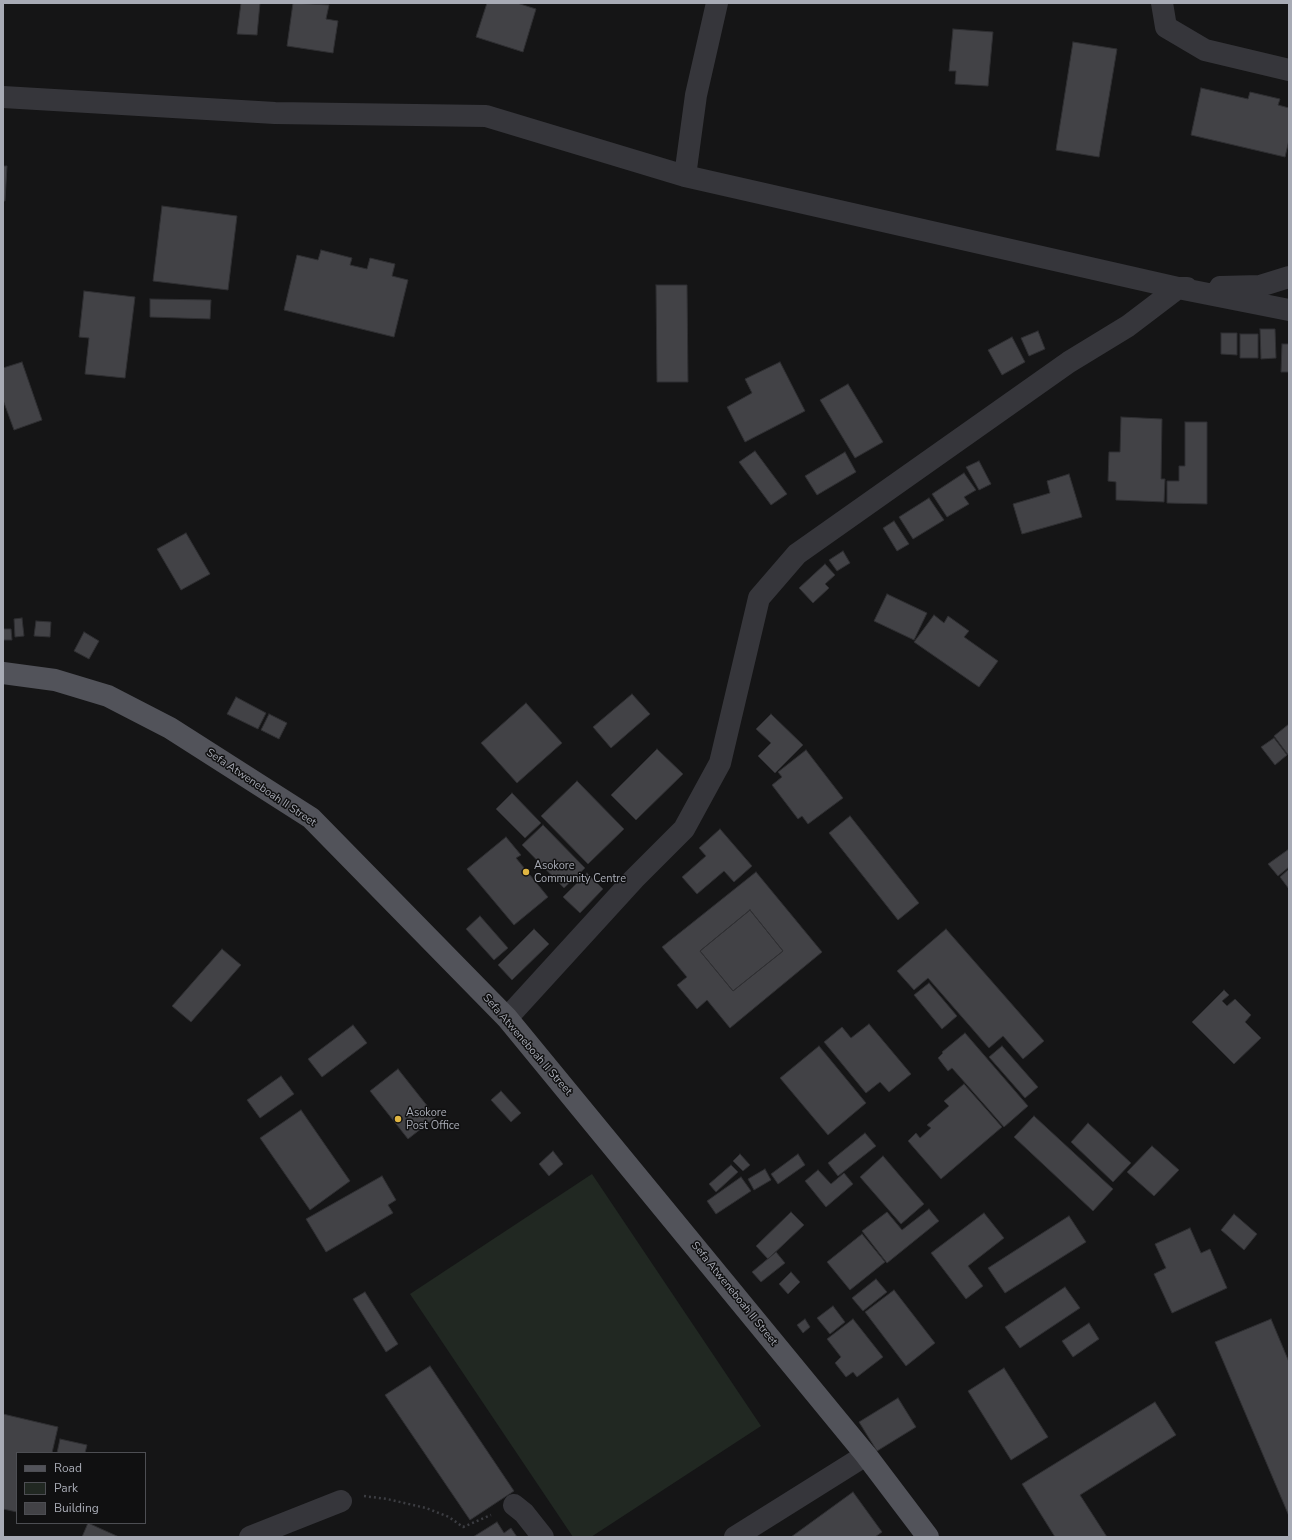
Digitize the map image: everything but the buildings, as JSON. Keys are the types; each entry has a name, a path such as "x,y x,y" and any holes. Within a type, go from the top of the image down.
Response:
{"main road":[{"name":"Sefa Atweneboah II Street","path":"3,673 55,680 108,696 170,728 311,818 507,1018 866,1455 928,1537"}],"street":[{"path":"685,176 696,95 717,3"},
{"path":"1162,3 1166,27 1205,50 1289,70"},
{"path":"3,97 275,113 486,116 685,176 1178,288 1289,310"},
{"path":"507,1018 634,879 684,829 720,763 759,598 797,554 1069,362 1128,326 1178,288 1260,286 1289,277"},
{"path":"735,1537 866,1455"},
{"path":"250,1537 340,1501"},
{"path":"514,1505 524,1513 543,1537"}],"path":[{"path":"340,1501 363,1495 387,1498 426,1508 449,1517 463,1527 514,1505"}],"green space":[{"path":"592,1174 761,1426 591,1537 573,1537 410,1294"}],"place":[{"name":"Asokore Community Centre","path":"526,872"},
{"name":"Asokore Post Office","path":"398,1119"}]}
